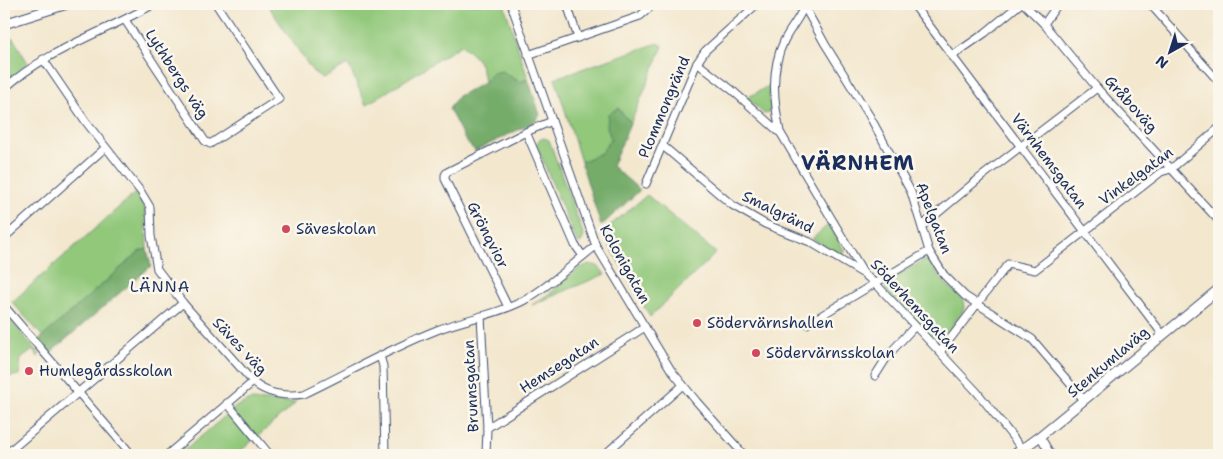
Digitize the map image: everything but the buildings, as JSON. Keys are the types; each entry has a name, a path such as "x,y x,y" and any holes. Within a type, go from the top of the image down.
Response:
{"street":[{"path":"4,24 67,4"},
{"path":"4,89 43,59 154,4"},
{"name":"Lythbergs väg","path":"125,20 167,86 210,144 280,98 216,4"},
{"name":"Kolonigatan","path":"512,4 528,55 596,246 683,386 744,455"},
{"path":"567,4 578,38"},
{"path":"528,55 640,16 654,4"},
{"name":"Plommongränd","path":"646,184 697,63 705,51 756,4"},
{"name":"Värnhemsgatan","path":"913,4 1163,334"},
{"path":"952,56 1020,4"},
{"name":"Gråboväg","path":"1024,4 1044,24 1097,88 1219,221"},
{"path":"1044,24 1058,4"},
{"path":"1150,4 1219,82"},
{"name":"Söderhemsgatan","path":"804,5 784,40 776,61 775,106 780,132 864,275 876,284 978,392 1023,450"},
{"name":"Apelgatan","path":"804,5 825,44 869,115 911,192 929,251 944,275 965,296 1032,339 1084,400"},
{"name":"Säves väg","path":"43,59 105,148 141,192 150,207 151,236 157,269 183,303 253,382 277,394 294,396 304,394 438,329 508,307 540,290 596,246"},
{"path":"697,63 732,90 780,132"},
{"path":"922,226 1021,146 1097,88"},
{"path":"552,121 526,132 576,245 583,256"},
{"name":"Vinkelgatan","path":"978,304 1008,264 1035,270 1161,172 1172,169 1219,128"},
{"name":"Grönqvior","path":"508,307 444,179 447,172 526,132"},
{"name":"Smalgränd","path":"663,146 732,205 765,224 810,242 864,275"},
{"path":"4,238 105,148"},
{"path":"807,324 929,251"},
{"name":"Stenkumlaväg","path":"1014,455 1023,450 1219,289"},
{"path":"5,455 183,303"},
{"path":"940,352 978,304"},
{"path":"4,306 132,455"},
{"name":"Brunnsgatan","path":"481,316 487,428 486,455"},
{"name":"Hemsegatan","path":"487,428 645,326"},
{"path":"875,376 889,354 915,326"},
{"path":"380,356 383,366 386,455"},
{"path":"167,455 253,382"},
{"path":"604,455 683,386"},
{"path":"227,403 270,455"},
{"path":"1040,436 1051,455"}],"green space":[{"path":"267,4 504,4 528,79 520,82 492,73 484,83 478,61 461,45 366,105 348,64 323,78 313,72"},
{"path":"13,38 28,63 4,85 4,41"},
{"path":"658,43 663,46 631,122 618,108 607,127 611,138 601,154 581,162 555,78"},
{"path":"502,71 520,82 528,79 540,115 536,121 475,151 465,140 449,109 458,96 484,83 492,73"},
{"path":"768,86 771,108 769,113 764,114 747,98"},
{"path":"618,108 631,122 612,166 640,190 601,226 581,162 601,153 611,139 607,127 608,114"},
{"path":"544,138 549,140 584,236 581,243 577,243 536,144"},
{"path":"135,193 145,209 147,249 140,251 43,337 12,302"},
{"path":"647,195 716,253 650,317 602,232"},
{"path":"829,224 845,252 841,255 812,239"},
{"path":"147,249 151,266 50,353 39,340 140,251"},
{"path":"924,260 931,261 940,278 963,300 964,307 962,313 942,340 937,342 886,291 885,287 888,281"},
{"path":"589,264 598,266 605,274 532,305 553,291 578,269"},
{"path":"4,313 40,355 38,357 33,350 21,359 19,375 4,378"},
{"path":"251,400 296,403 236,455 179,455 237,406"}],"place":[{"name":"Säveskolan","path":"286,229"},
{"name":"Södervärnshallen","path":"697,323"},
{"name":"Södervärnsskolan","path":"756,353"},
{"name":"Humlegårdsskolan","path":"29,371"}],"district":[{"name":"VÄRNHEM","path":"858,163"},
{"name":"LÄNNA","path":"160,286"}]}
